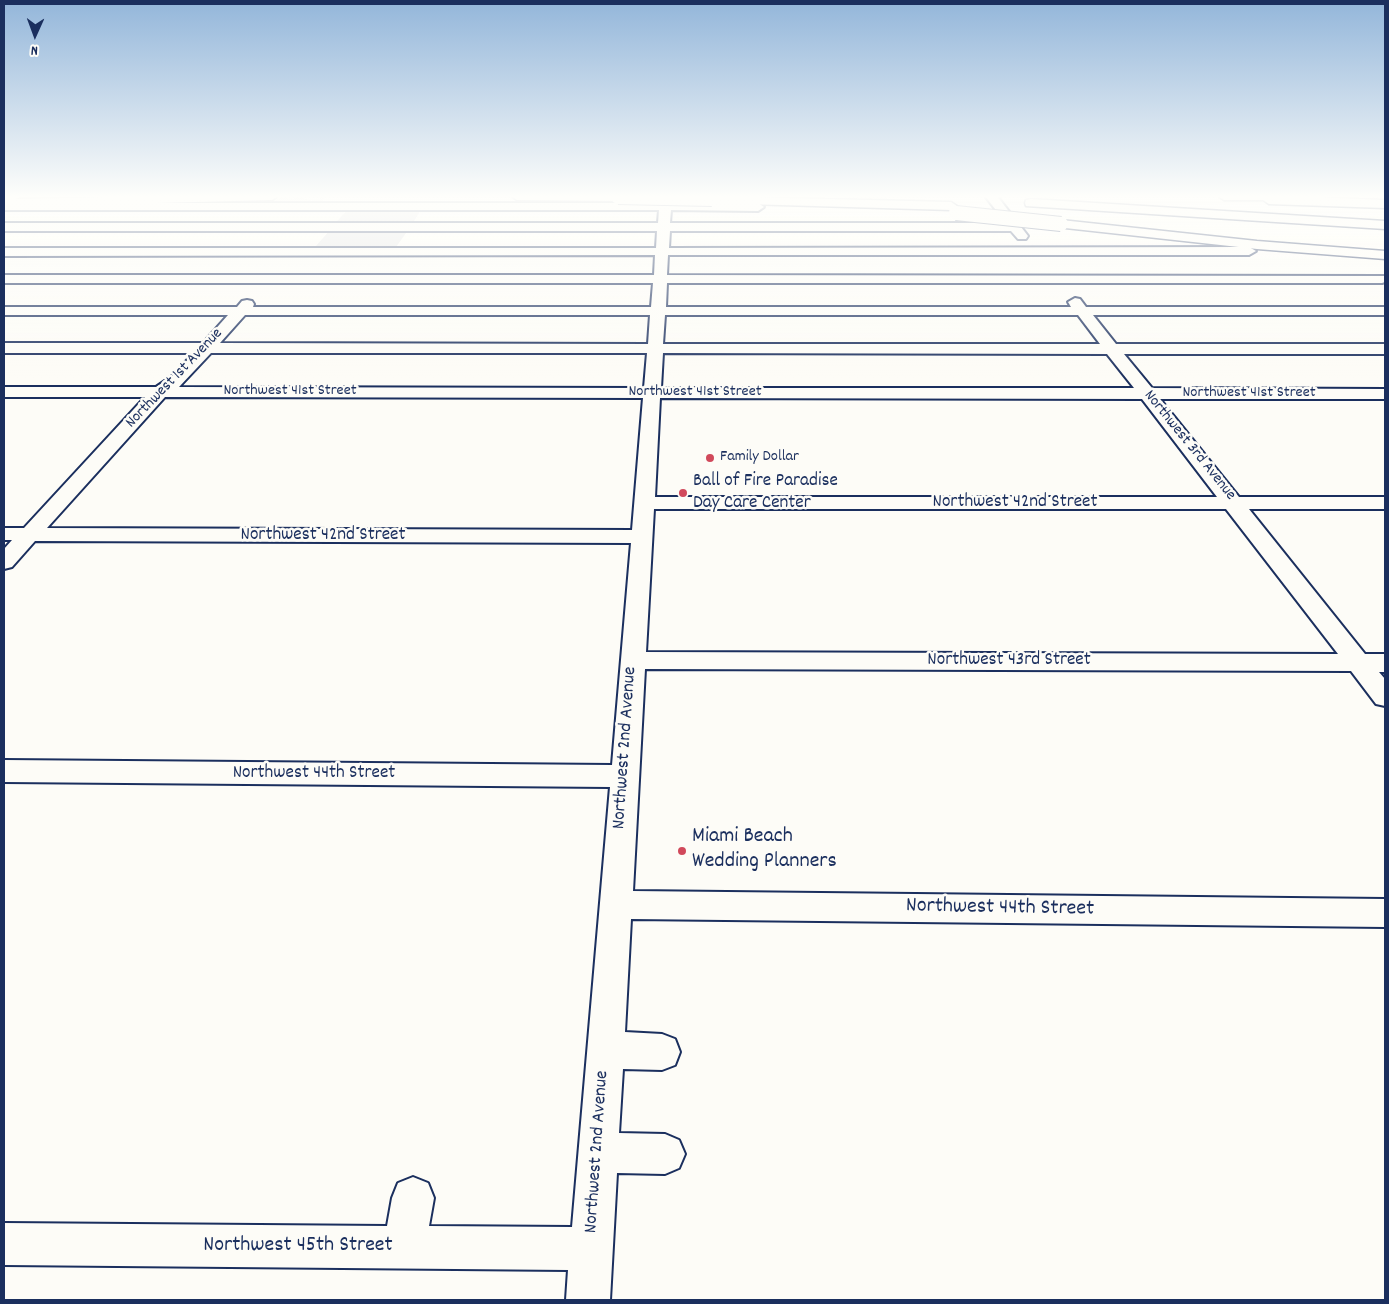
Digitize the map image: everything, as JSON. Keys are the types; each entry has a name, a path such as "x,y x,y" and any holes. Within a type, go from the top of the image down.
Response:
{"street":[{"name":"Northwest 1st Avenue","path":"4,562 160,392 178,380 289,257"},
{"name":"Northwest 2nd Avenue","path":"588,1300 614,905 625,776 662,257"},
{"name":"Northwest 3rd Avenue","path":"1039,257 1234,502 1385,697"},
{"path":"4,279 1382,279"},
{"path":"4,311 1385,312"},
{"path":"4,348 1385,349"},
{"name":"Northwest 41st Street","path":"4,392 1385,394"},
{"name":"Northwest 42nd Street","path":"644,504 736,494 1385,503"},
{"name":"Northwest 42nd Street","path":"4,534 642,537"},
{"name":"Northwest 43rd Street","path":"633,660 1385,663"},
{"name":"Northwest 44th Street","path":"4,771 625,776"},
{"name":"Northwest 44th Street","path":"614,905 1385,913"},
{"path":"605,1050 662,1052"},
{"path":"598,1153 665,1154"},
{"path":"404,1247 413,1198"},
{"name":"Northwest 45th Street","path":"4,1244 592,1249"}],"place":[{"name":"Family Dollar","path":"710,458"},
{"name":"Ball of Fire Paradise Day Care Center","path":"683,493"},
{"name":"Miami Beach Wedding Planners","path":"682,851"}]}
